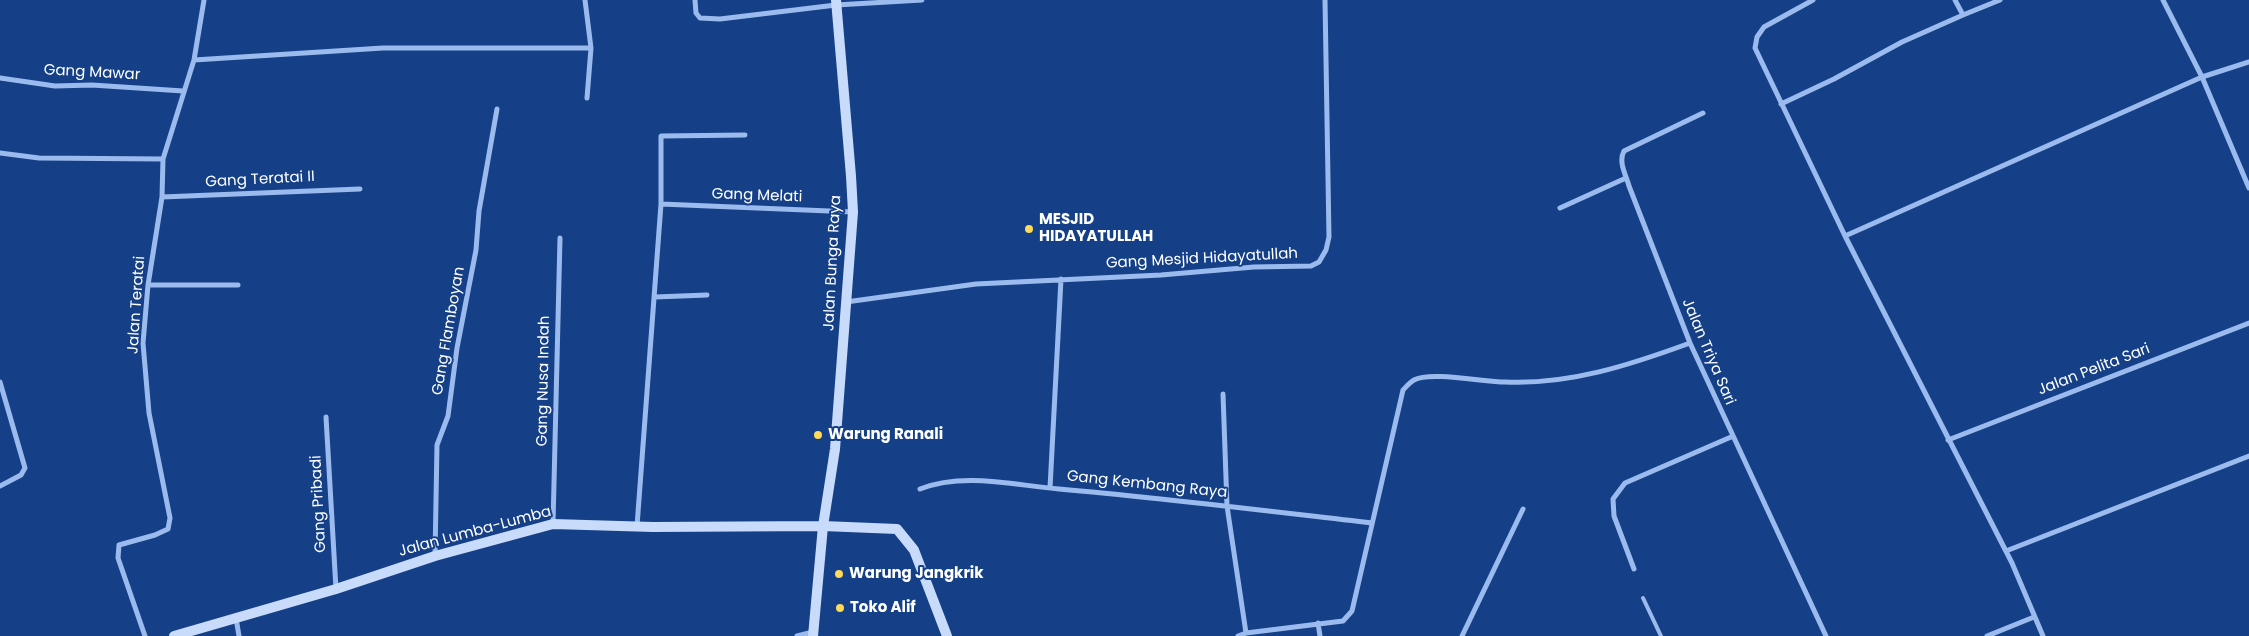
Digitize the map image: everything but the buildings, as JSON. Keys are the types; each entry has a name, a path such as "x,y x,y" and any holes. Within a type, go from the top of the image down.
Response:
{"street":[{"name":"Jalan Teratai","path":"145,636 118,558 119,545 155,535 168,529 170,518 149,413 143,343 148,285 162,197 162,159 194,60 204,0"},
{"path":"585,0 590,48 587,98"},
{"path":"695,0 696,12 700,18 720,19 836,3 922,0"},
{"name":"Gang Mesjid Hidayatullah","path":"846,302 976,284 1161,275 1254,267 1311,266 1320,262 1326,250 1329,237 1325,0"},
{"path":"1813,0 1764,27 1757,37 1755,48 1845,236 2006,551 2043,636"},
{"path":"1955,0 1963,15"},
{"path":"1781,104 1902,42 2000,0"},
{"path":"2163,0 2202,77 2249,188"},
{"name":"Jalan Bunga Raya","path":"813,634 822,526 835,449 852,212 851,166 836,3"},
{"path":"194,60 383,48 590,48"},
{"path":"1845,236 2202,77 2249,62"},
{"name":"Gang Mawar","path":"0,78 56,86 92,85 183,91"},
{"name":"Gang Flamboyan","path":"435,556 437,445 448,416 457,348 476,250 479,211 497,109"},
{"name":"Jalan Triya Sari","path":"1703,113 1624,151 1621,156 1626,178 1690,343 1826,636"},
{"path":"637,526 661,204 660,136 745,135"},
{"path":"0,152 39,158 162,159"},
{"path":"1560,208 1626,178"},
{"name":"Gang Teratai II","path":"162,197 360,189"},
{"name":"Gang Melati","path":"661,204 852,212"},
{"name":"Gang Nusa Indah","path":"553,524 560,238"},
{"path":"1050,488 1061,279"},
{"path":"148,285 238,284"},
{"path":"655,297 707,295"},
{"name":"Jalan Pelita Sari","path":"1948,440 2249,323"},
{"path":"1238,636 1246,633 1318,623 1343,622 1352,611 1403,390 1413,380 1428,376 1507,383 1570,378 1629,365 1690,343"},
{"path":"0,382 25,468 21,475 0,486"},
{"path":"1223,394 1226,506 1246,633"},
{"name":"Gang Pribadi","path":"326,417 336,589"},
{"path":"1634,569 1614,516 1613,499 1625,484 1732,437"},
{"path":"2006,551 2249,456"},
{"name":"Gang Kembang Raya","path":"920,489 939,482 965,480 1226,506 1372,523"},
{"path":"1462,636 1523,509"},
{"name":"Jalan Lumba-Lumba","path":"174,636 336,589 435,556 553,524 653,527 822,526 897,529 914,550 947,636"},
{"path":"1987,636 2034,617"},
{"path":"236,618 239,636"},
{"path":"1318,623 1320,636"},
{"path":"797,636 813,634"}],"lane":[{"path":"1643,598 1661,636"}],"place":[{"name":"MESJID HIDAYATULLAH","path":"1029,229"},
{"name":"Warung Ranali","path":"818,435"},
{"name":"Warung Jangkrik","path":"839,574"},
{"name":"Toko Alif","path":"840,608"}]}
